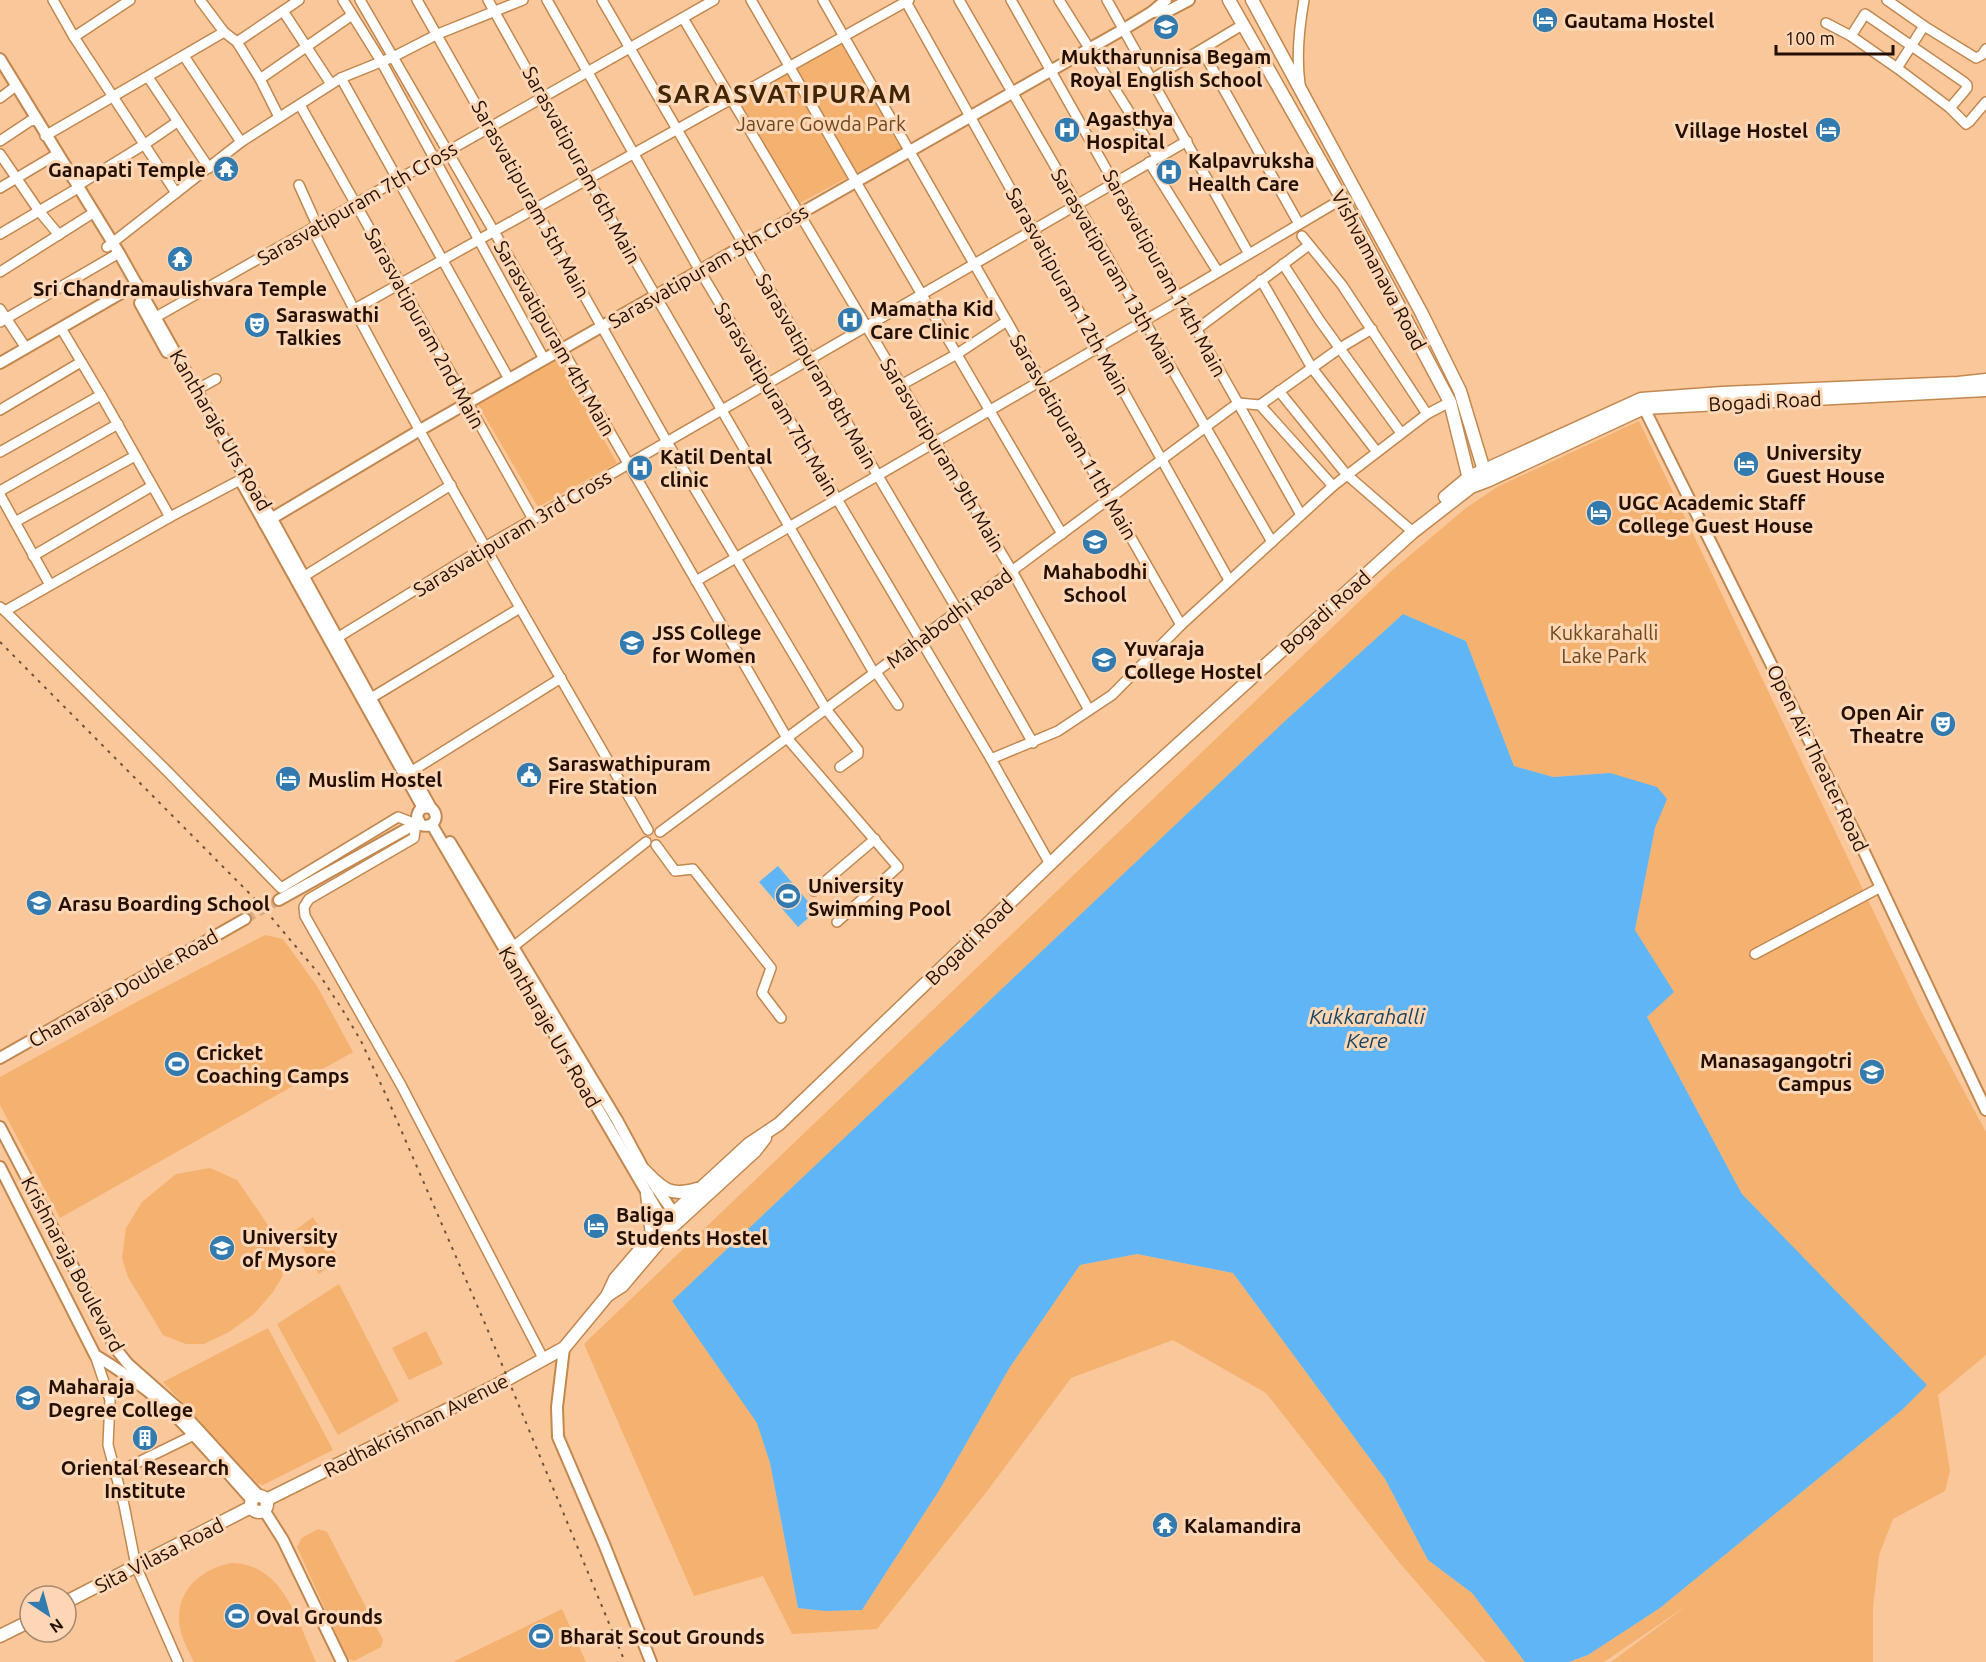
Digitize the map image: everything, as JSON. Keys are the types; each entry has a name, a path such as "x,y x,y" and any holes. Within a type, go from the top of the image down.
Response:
{"main road":[{"name":"Vishvamanava Road","path":"1229,0 1342,199 1450,402 1470,482"},
{"name":"Vishvamanava Road","path":"1252,0 1421,312 1460,391 1486,476"},
{"path":"1486,476 1641,399 1986,380"},
{"name":"Bogadi Road","path":"676,1216 754,1151 770,1132 1122,795 1390,552 1411,530 1470,482 1644,408 1986,390"},
{"name":"Bogadi Road","path":"607,1296 622,1286 666,1226 699,1189 749,1144 770,1132"},
{"path":"644,1170 661,1188 681,1193 699,1189"},
{"path":"647,1194 652,1235"},
{"name":"Bogadi Road","path":"564,1348 607,1296 615,1279 652,1235 666,1226"},
{"name":"Radhakrishnan Avenue","path":"258,1503 564,1348"},
{"name":"Sita Vilasa Road","path":"78,1596 258,1503"},
{"path":"0,1636 18,1627"}],"street":[{"path":"53,0 74,37 176,194"},
{"path":"74,37 130,0"},
{"path":"200,0 224,32 237,42 260,79 279,117"},
{"path":"237,42 299,0"},
{"name":"Sarasvatipuram 4th Main","path":"343,0 381,61 544,359"},
{"name":"Sarasvatipuram 4th Main","path":"360,0 787,738 898,867 837,922"},
{"name":"Sarasvatipuram 5th Main","path":"417,0 735,558 826,709 858,752 840,767"},
{"name":"Sarasvatipuram 6th Main","path":"488,0 588,179 789,527 875,673 898,705"},
{"path":"3,320 113,250 176,194 241,142 331,84 438,34 524,0"},
{"name":"Sarasvatipuram 7th Main","path":"547,0 700,271 991,759 1050,864"},
{"name":"Sarasvatipuram 8th Main","path":"602,0 1033,743"},
{"name":"Sarasvatipuram 7th Cross","path":"156,317 714,0"},
{"path":"751,0 1062,534"},
{"name":"Sarasvatipuram 11th Main","path":"822,0 1181,625"},
{"name":"Sarasvatipuram 13th Main","path":"959,0 1272,542"},
{"name":"Sarasvatipuram 14th Main","path":"1011,0 1301,515"},
{"path":"1059,0 1090,49 1218,272"},
{"path":"1107,0 1249,254"},
{"name":"Sarasvatipuram 5th Cross","path":"268,521 467,403 1090,49 1152,12 1166,0"},
{"name":"Sarasvatipuram 5th Cross","path":"1152,12 1170,10 1189,0"},
{"path":"1302,92 1298,66 1298,39 1304,0"},
{"path":"1887,0 1924,26 1977,58 1986,49"},
{"path":"353,310 906,1"},
{"name":"Sarasvatipuram 12th Main","path":"906,1 1229,580"},
{"path":"283,11 331,84"},
{"path":"1851,36 1864,14 1967,85 1950,108"},
{"path":"260,79 352,15"},
{"name":"Sarasvatipuram 9th Main","path":"683,18 1012,571 1089,710"},
{"path":"1827,23 1851,36 1897,68 1950,108 1966,124 1986,102"},
{"path":"1152,79 1244,24"},
{"path":"1897,68 1924,26"},
{"path":"45,136 114,98 224,32"},
{"path":"1202,50 1299,224"},
{"path":"184,56 241,142"},
{"name":"Kantharaje Urs Road","path":"0,59 33,121 134,286 240,480 303,577 334,640 371,698 412,771 427,808"},
{"name":"Kantharaje Urs Road","path":"0,71 13,87"},
{"path":"148,77 208,168"},
{"path":"341,78 509,379"},
{"path":"0,98 13,87"},
{"name":"Sarasvatipuram 2nd Main","path":"300,105 533,519"},
{"path":"0,141 33,121"},
{"name":"Kantharaje Urs Road","path":"33,121 45,136 55,155"},
{"path":"0,234 177,122"},
{"name":"Sarasvatipuram 3rd Cross","path":"334,640 485,547 1186,141"},
{"path":"0,154 39,211 59,235"},
{"path":"0,188 55,155"},
{"path":"299,185 314,226 353,310 485,547 648,830"},
{"path":"696,581 1144,321 1218,272 1342,199"},
{"path":"0,272 91,214"},
{"path":"1302,236 1342,285 1427,414"},
{"path":"1197,329 1309,245"},
{"path":"1283,264 1401,433"},
{"path":"1261,280 1312,368 1377,452"},
{"path":"0,363 134,286"},
{"name":"Kantharaje Urs Road","path":"134,286 156,317 427,808"},
{"path":"0,309 3,320 26,348"},
{"path":"902,385 957,354 1006,321"},
{"path":"61,328 170,517"},
{"path":"1238,403 1260,405 1340,348 1372,329"},
{"path":"0,410 81,362"},
{"path":"196,390 216,379"},
{"path":"1279,391 1346,474 1411,530"},
{"path":"0,452 101,394"},
{"path":"991,759 1058,731 1112,695 1181,625 1346,474 1427,414 1450,402"},
{"name":"Mahabodhi Road","path":"660,832 1238,403"},
{"path":"1260,405 1333,486"},
{"name":"Open Air Theater Road","path":"1644,408 1881,887 1986,1110"},
{"path":"0,490 118,424"},
{"path":"15,522 135,456"},
{"path":"240,480 2,609 168,772 281,888 398,817 418,823 424,826 434,822 435,812 427,808 418,814 418,823 414,837 309,899 304,907 305,916 412,1106 544,1360"},
{"path":"303,577 451,485"},
{"path":"33,556 152,486"},
{"path":"0,495 50,585"},
{"path":"371,698 520,608"},
{"path":"412,771 561,678"},
{"name":"Kantharaje Urs Road","path":"434,822 584,1075 676,1216"},
{"path":"279,900 418,823"},
{"path":"510,949 651,843 660,841 660,832 656,829 648,830"},
{"path":"648,830 645,835 675,871 693,869 771,968 762,993 781,1018"},
{"path":"814,891 875,839"},
{"path":"1755,954 1881,887"},
{"name":"Chamaraja Double Road","path":"0,1058 245,919"},
{"name":"Kantharaje Urs Road","path":"584,1075 666,1226"},
{"name":"Krishnaraja Boulevard","path":"0,1128 116,1349 128,1364 180,1410 258,1503"},
{"name":"Krishnaraja Boulevard","path":"0,1167 95,1355 123,1372 160,1401 258,1503"},
{"path":"564,1348 557,1407 558,1437 651,1662"},
{"path":"95,1355 110,1400 108,1445 124,1505 136,1566 178,1662"},
{"path":"114,1474 194,1435"},
{"path":"258,1503 284,1542 342,1662"}],"green space":[{"name":"Javare Gowda Park","path":"841,42 902,148 800,203 738,100"},
{"path":"558,358 617,463 538,507 477,403"},
{"name":"Kukkarahalli Lake Park","path":"1639,421 1922,1013 1986,1132 1986,1355 1938,1395 1950,1471 1945,1491 1893,1519 1879,1555 1873,1607 1873,1662 1611,1662 1689,1604 1604,1662 1569,1662 1588,1655 1660,1608 1902,1410 1926,1385 1742,1194 1647,1017 1673,992 1635,930 1655,828 1666,799 1610,773 1553,777 1514,766 1466,641 1403,614 1286,720 672,1301 757,1422 770,1463 798,1608 825,1611 862,1610 940,1489 1010,1367 1080,1265 1137,1254 1233,1273 1385,1479 1428,1560 1472,1593 1525,1662 1486,1662 1398,1561 1266,1393 1173,1340 1071,1378 988,1490 877,1629 792,1634 763,1576 694,1596 584,1344 1389,573 1466,508 1497,487"},
{"name":"Cricket Coaching Camps","path":"265,935 283,939 317,986 353,1052 60,1218 0,1105 0,1077"},
{"path":"210,1168 237,1180 266,1222 285,1258 282,1277 273,1292 254,1314 229,1332 204,1344 186,1344 163,1335 128,1277 122,1258 126,1228 142,1202 176,1174"},
{"path":"313,1217 339,1259 319,1274 293,1232"},
{"path":"339,1284 399,1401 338,1435 277,1324"},
{"path":"268,1328 333,1450 263,1485 257,1483 163,1382"},
{"path":"426,1331 443,1364 409,1380 392,1348"},
{"path":"318,1529 327,1532 383,1640 381,1647 354,1661 347,1658 297,1547 302,1538"},
{"name":"Oval Grounds","path":"232,1563 250,1566 265,1573 277,1584 295,1614 316,1662 194,1662 180,1630 180,1607 183,1597 188,1588 203,1574"},
{"name":"Bharat Scout Grounds","path":"562,1609 586,1662 453,1662"}],"water":[{"name":"Kukkarahalli Kere","path":"1403,614 1466,641 1514,766 1553,777 1610,773 1657,787 1667,799 1655,828 1635,930 1674,992 1647,1017 1742,1194 1927,1385 1902,1410 1660,1608 1588,1655 1569,1662 1525,1662 1472,1593 1428,1560 1385,1479 1233,1273 1137,1254 1080,1265 1010,1367 940,1489 862,1610 825,1611 798,1608 770,1463 757,1423 672,1301 1286,720"},
{"name":"University Swimming Pool","path":"778,866 816,911 798,927 759,882"}],"tunnel":[{"path":"245,919 279,900"}],"railway":[{"path":"0,642 260,904 319,974 342,1009 361,1041 385,1093 486,1326 625,1662"}],"place":[{"name":"Gautama Hostel","path":"1545,20"},
{"name":"Muktharunnisa Begam Royal English School","path":"1166,27"},
{"name":"Agasthya Hospital","path":"1067,130"},
{"name":"Village Hostel","path":"1828,130"},
{"name":"Ganapati Temple","path":"226,169"},
{"name":"Kalpavruksha Health Care","path":"1169,172"},
{"name":"Sri Chandramaulishvara Temple","path":"180,259"},
{"name":"Mamatha Kid Care Clinic","path":"850,320"},
{"name":"Saraswathi Talkies","path":"257,325"},
{"name":"University Guest House","path":"1746,464"},
{"name":"Katil Dental clinic","path":"640,468"},
{"name":"UGC Academic Staff College Guest House","path":"1599,513"},
{"name":"Mahabodhi School","path":"1095,542"},
{"name":"JSS College for Women","path":"632,643"},
{"name":"Yuvaraja College Hostel","path":"1104,660"},
{"name":"Open Air Theatre","path":"1943,724"},
{"name":"Saraswathipuram Fire Station","path":"529,775"},
{"name":"Muslim Hostel","path":"288,779"},
{"name":"University Swimming Pool","path":"788,896"},
{"name":"Arasu Boarding School","path":"39,903"},
{"name":"Cricket Coaching Camps","path":"177,1064"},
{"name":"Manasagangotri Campus","path":"1872,1072"},
{"name":"Baliga Students Hostel","path":"596,1226"},
{"name":"University of Mysore","path":"222,1248"},
{"name":"Maharaja Degree College","path":"28,1398"},
{"name":"Oriental Research Institute","path":"145,1438"},
{"name":"Kalamandira","path":"1165,1525"},
{"name":"Oval Grounds","path":"237,1616"},
{"name":"Bharat Scout Grounds","path":"541,1636"}],"district":[{"name":"SARASVATIPURAM","path":"785,93"}]}
